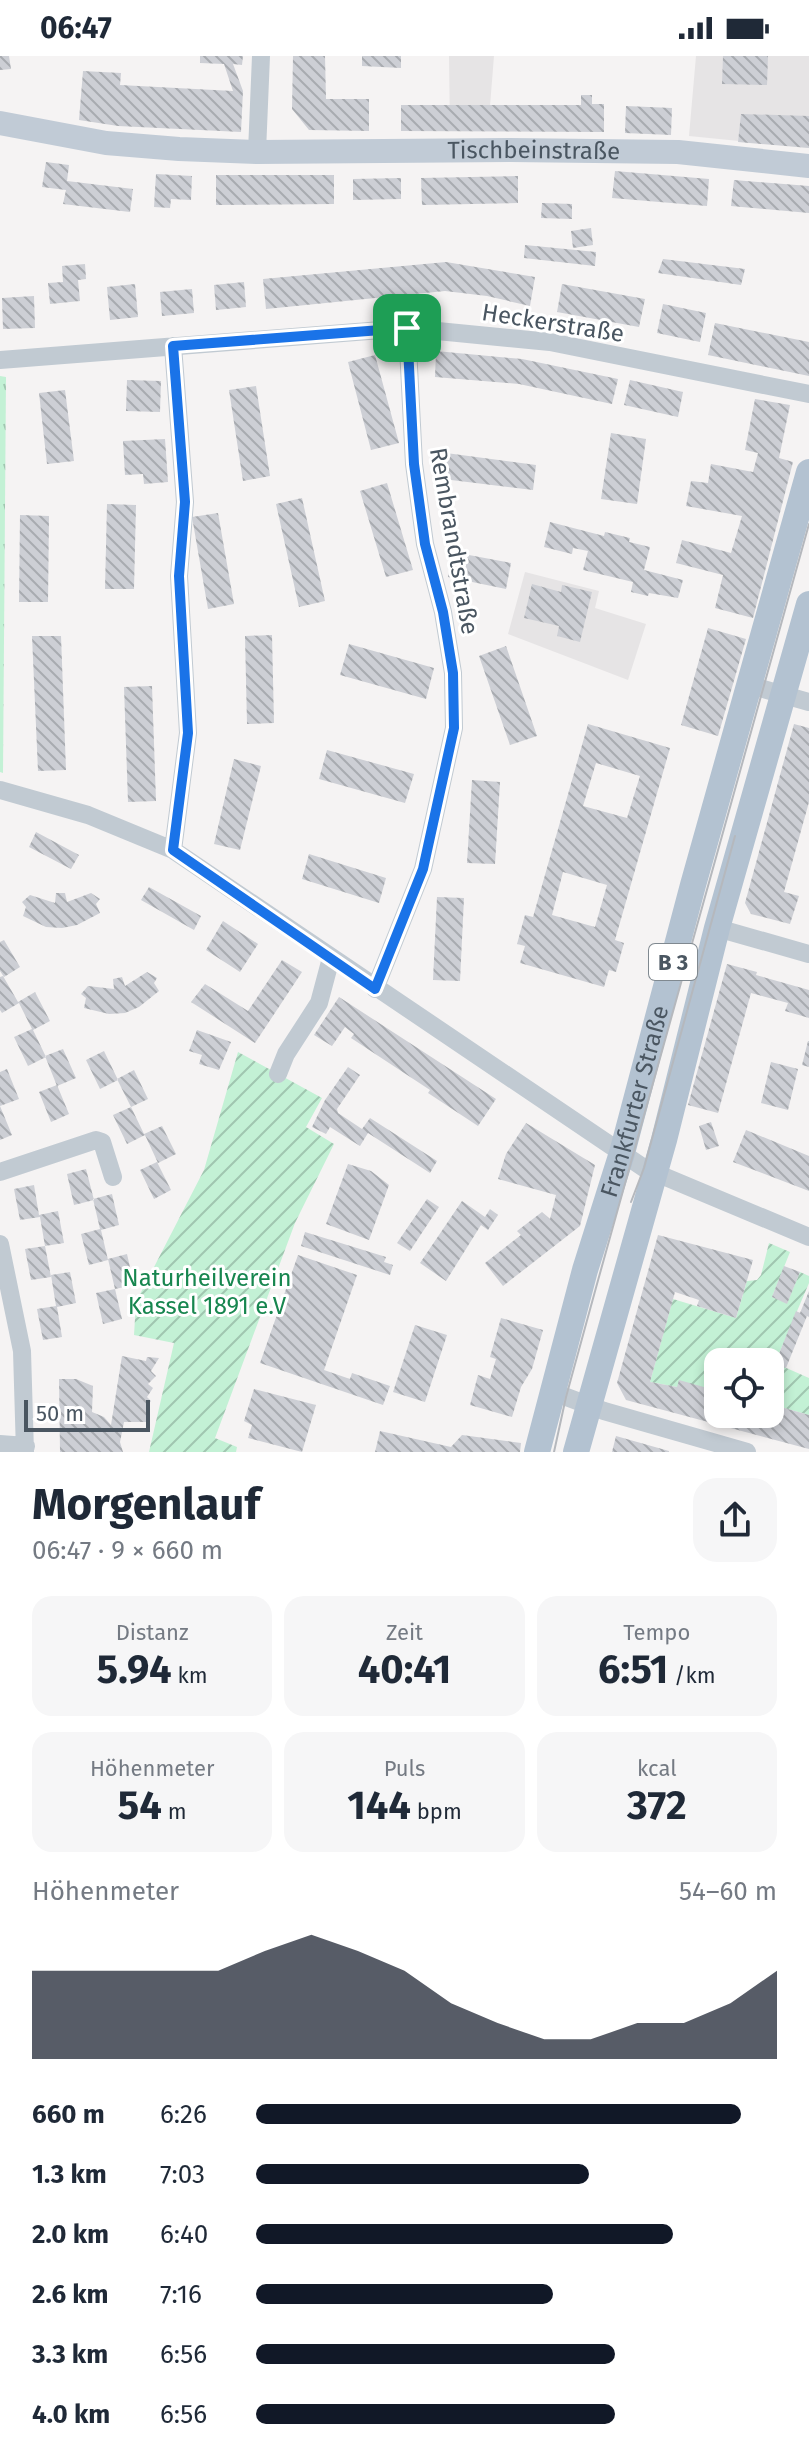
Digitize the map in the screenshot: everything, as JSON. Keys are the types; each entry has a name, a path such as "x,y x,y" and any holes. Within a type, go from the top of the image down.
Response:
{"main road":[{"name":"Tischbeinstraße","path":"0,123 106,143 257,152 678,152 809,166"},
{"name":"Frankfurter Straße","path":"537,1452 585,1270 622,1153 809,472"},
{"name":"Frankfurter Straße","path":"576,1452 654,1173 717,928 797,699 809,604"}],"street":[{"path":"257,152 261,56"},
{"name":"Heckerstraße","path":"0,360 407,328 550,342 809,394"},
{"name":"Rembrandtstraße","path":"375,989 423,869 454,728 453,673 443,612 425,544 414,464 407,328"},
{"path":"173,346 185,502 179,576 188,733 173,850"},
{"path":"749,685 797,699"},
{"path":"0,790 88,815 173,850 375,989 654,1173 809,1237"},
{"path":"717,928 809,954"},
{"path":"278,1074 286,1054 319,1003 331,958"},
{"path":"0,1172 96,1140 102,1142 113,1177"},
{"path":"0,1244 22,1351 25,1449 0,1444"},
{"path":"553,1392 747,1452"}],"shaded area":[{"path":"449,56 494,56 488,131 450,131"},
{"path":"696,56 809,56 809,148 689,136"},
{"path":"525,572 599,591 595,608 646,624 628,680 508,634"}],"green space":[{"path":"0,376 6,377 3,773 0,772"},
{"name":"Naturheilverein Kassel 1891 e.V","path":"238,1052 322,1098 306,1127 334,1144 295,1223 215,1438 237,1447 236,1452 149,1452 174,1343 134,1335 136,1302 204,1170"},
{"path":"769,1243 790,1252 772,1297 787,1303 800,1272 809,1276 809,1283 781,1348 704,1348 704,1390 650,1382 673,1299 736,1318 747,1281 757,1280"},
{"path":"784,1367 809,1378 809,1415 784,1408"}],"building":[{"path":"0,56 9,56 11,69 0,70"},
{"path":"200,56 243,56 242,65 233,64 243,91 241,132 118,126 79,120 83,71 121,73 120,85 233,91 224,64 200,63"},
{"path":"293,56 325,56 326,99 369,99 369,131 309,130 292,109"},
{"path":"362,56 401,56 401,68 362,66"},
{"path":"723,56 768,56 767,85 722,84"},
{"path":"581,95 592,95 592,104 604,104 604,132 401,131 401,105 581,105"},
{"path":"626,106 672,108 671,135 625,133"},
{"path":"741,114 809,116 809,148 738,142"},
{"path":"46,162 69,165 67,181 133,189 130,212 63,204 66,190 42,187"},
{"path":"615,171 709,179 707,206 612,198"},
{"path":"156,174 192,176 191,200 171,199 170,208 154,207"},
{"path":"216,175 334,175 334,204 216,205"},
{"path":"518,176 518,203 422,205 421,178"},
{"path":"401,178 401,199 353,200 353,179"},
{"path":"734,180 809,186 809,213 731,206"},
{"path":"542,203 572,204 572,219 541,218"},
{"path":"591,228 593,245 573,248 571,231"},
{"path":"525,245 596,252 595,266 524,258"},
{"path":"663,259 745,269 741,285 658,273"},
{"path":"446,262 535,277 530,306 445,291 266,309 263,279"},
{"path":"85,264 86,279 78,280 80,301 50,304 48,283 63,282 62,266"},
{"path":"244,282 246,307 216,310 214,285"},
{"path":"135,284 138,317 110,320 107,287"},
{"path":"562,284 645,299 639,327 557,312"},
{"path":"192,289 194,313 162,316 160,292"},
{"path":"34,296 35,328 3,329 2,298"},
{"path":"663,304 706,313 700,342 657,333"},
{"path":"715,323 809,342 809,376 708,355"},
{"path":"436,351 522,359 618,379 612,404 519,384 435,377"},
{"path":"375,355 399,443 371,450 348,362"},
{"path":"127,380 161,381 160,412 126,411"},
{"path":"630,380 683,392 678,417 624,405"},
{"path":"256,386 270,476 243,481 229,390"},
{"path":"65,390 74,461 47,464 39,393"},
{"path":"755,399 790,405 779,458 793,462 753,618 715,608 723,575 676,563 682,540 731,553 742,516 686,506 691,481 708,483 711,464 753,472 758,453 745,450"},
{"path":"611,433 646,439 637,504 601,499"},
{"path":"165,439 168,482 144,484 143,474 125,475 123,441"},
{"path":"446,453 536,465 533,490 443,479"},
{"path":"387,483 413,570 386,577 360,491"},
{"path":"302,498 325,601 299,607 276,504"},
{"path":"107,504 136,505 134,589 105,589"},
{"path":"218,513 234,604 208,609 192,517"},
{"path":"20,515 49,516 48,602 19,602"},
{"path":"550,522 604,536 605,532 630,538 629,542 650,547 644,570 683,580 678,598 631,592 633,582 583,570 588,551 573,548 572,554 544,547"},
{"path":"453,552 511,563 506,589 448,577"},
{"path":"532,584 561,592 562,585 592,592 580,642 557,636 559,626 524,618"},
{"path":"708,628 746,639 718,736 681,725"},
{"path":"272,635 274,723 247,724 245,636"},
{"path":"32,636 61,636 66,770 38,771"},
{"path":"349,644 434,668 426,699 340,675"},
{"path":"506,646 537,736 510,745 479,656"},
{"path":"152,686 156,801 128,802 124,687"},
{"path":"588,724 670,748 615,940 624,943 616,972 609,970 604,987 520,963 525,946 517,944 525,915 533,917","holes":["596,763 640,776 627,818 583,806","563,872 607,885 595,927 552,915"]},
{"path":"794,724 809,728 809,802 784,892 799,896 790,924 751,914 745,903"},
{"path":"327,750 414,774 405,803 319,779"},
{"path":"234,759 261,766 240,850 214,844"},
{"path":"472,780 500,782 495,864 467,863"},
{"path":"36,832 79,855 71,869 29,847"},
{"path":"309,854 386,878 379,903 302,879"},
{"path":"149,887 201,916 194,930 141,900"},
{"path":"56,893 65,893 67,902 91,893 100,899 96,904 100,913 77,925 62,928 46,927 23,916 26,907 22,902 30,895 55,903"},
{"path":"437,897 464,898 460,981 433,980"},
{"path":"223,921 258,944 240,972 206,950"},
{"path":"4,940 20,967 4,977 0,971 0,942"},
{"path":"282,960 302,972 255,1043 191,1002 205,984 248,1011"},
{"path":"727,964 809,990 809,1018 785,1011 788,1003 751,993 718,1113 688,1105"},
{"path":"147,972 157,978 154,983 159,991 139,1007 125,1013 109,1014 84,1008 86,998 81,994 88,986 114,989 113,979 122,977 125,986"},
{"path":"3,976 18,1002 35,992 50,1021 33,1030 46,1057 28,1066 14,1037 32,1029 19,1003 2,1013 0,1010 0,977"},
{"path":"339,997 496,1099 478,1126 351,1038 354,1034 345,1027 332,1046 314,1035"},
{"path":"197,1030 231,1042 219,1070 199,1064 202,1055 189,1051"},
{"path":"809,1041 809,1067 802,1065"},
{"path":"63,1049 76,1078 57,1086 45,1056"},
{"path":"104,1051 118,1080 100,1089 86,1060"},
{"path":"771,1062 798,1069 788,1110 761,1103"},
{"path":"348,1067 360,1075 337,1109 338,1113 362,1129 370,1118 437,1161 430,1173 368,1133 360,1146 330,1127 326,1134 312,1127 325,1100"},
{"path":"7,1069 19,1099 0,1106 0,1072"},
{"path":"134,1070 148,1099 131,1107 117,1079"},
{"path":"57,1085 69,1114 51,1122 39,1092"},
{"path":"0,1106 12,1135 0,1140"},
{"path":"131,1107 144,1134 162,1126 176,1154 158,1163 145,1135 127,1144 113,1115"},
{"path":"711,1122 719,1146 706,1150 699,1126"},
{"path":"526,1123 595,1165 580,1226 503,1286 485,1263 521,1235 517,1231 542,1212 550,1219 556,1195 498,1179 506,1154"},
{"path":"746,1130 809,1156 809,1191 733,1162"},
{"path":"157,1162 171,1190 154,1199 140,1170"},
{"path":"348,1164 371,1171 389,1185 369,1240 326,1224"},
{"path":"86,1169 94,1200 74,1205 67,1174"},
{"path":"34,1185 39,1215 58,1211 64,1243 45,1246 40,1217 20,1220 14,1189"},
{"path":"112,1194 119,1225 101,1230 108,1260 89,1265 81,1234 100,1229 93,1199"},
{"path":"427,1199 439,1207 410,1251 397,1243"},
{"path":"462,1201 485,1217 490,1209 498,1215 488,1230 481,1225 446,1281 420,1263"},
{"path":"305,1232 386,1257 384,1262 393,1265 390,1275 301,1246"},
{"path":"658,1235 753,1260 736,1318 697,1306 699,1300 675,1292 650,1382 677,1387 679,1380 704,1387 704,1421 626,1400 617,1383"},
{"path":"45,1246 51,1277 31,1280 25,1249"},
{"path":"127,1254 134,1285 115,1289 108,1259"},
{"path":"298,1255 357,1275 324,1370 350,1379 352,1373 390,1386 383,1405 260,1363"},
{"path":"784,1266 800,1272 787,1304 772,1297"},
{"path":"70,1272 76,1303 57,1307 62,1337 43,1340 37,1309 56,1306 51,1275"},
{"path":"115,1289 122,1319 103,1324 96,1293"},
{"path":"809,1291 809,1317 786,1368 784,1348 781,1348 796,1311 800,1313"},
{"path":"501,1318 543,1330 532,1369 521,1387 512,1417 470,1405 478,1375 490,1379 496,1359 490,1357"},
{"path":"415,1325 447,1335 425,1402 393,1392"},
{"path":"122,1356 146,1361 147,1357 159,1358 151,1371 156,1376 148,1384 153,1388 147,1397 151,1401 147,1406 147,1422 124,1422 120,1442 123,1452 60,1452 59,1379 76,1379 93,1386 92,1412 104,1417 111,1425"},
{"path":"254,1389 316,1405 302,1452 248,1438 252,1425 244,1421"},
{"path":"784,1408 809,1415 809,1449 731,1428 784,1428"},
{"path":"380,1431 451,1447 462,1435 521,1443 520,1452 375,1452"},
{"path":"616,1436 669,1451 669,1452 612,1452"}],"tram line":[{"path":"554,1452 597,1284 809,524"},
{"path":"631,1202 644,1168 735,836"}],"route":[{"path":"407,328 414,464 425,544 443,612 453,673 454,728 423,869 375,989 173,850 188,733 179,576 185,502 173,346 407,328"}]}
